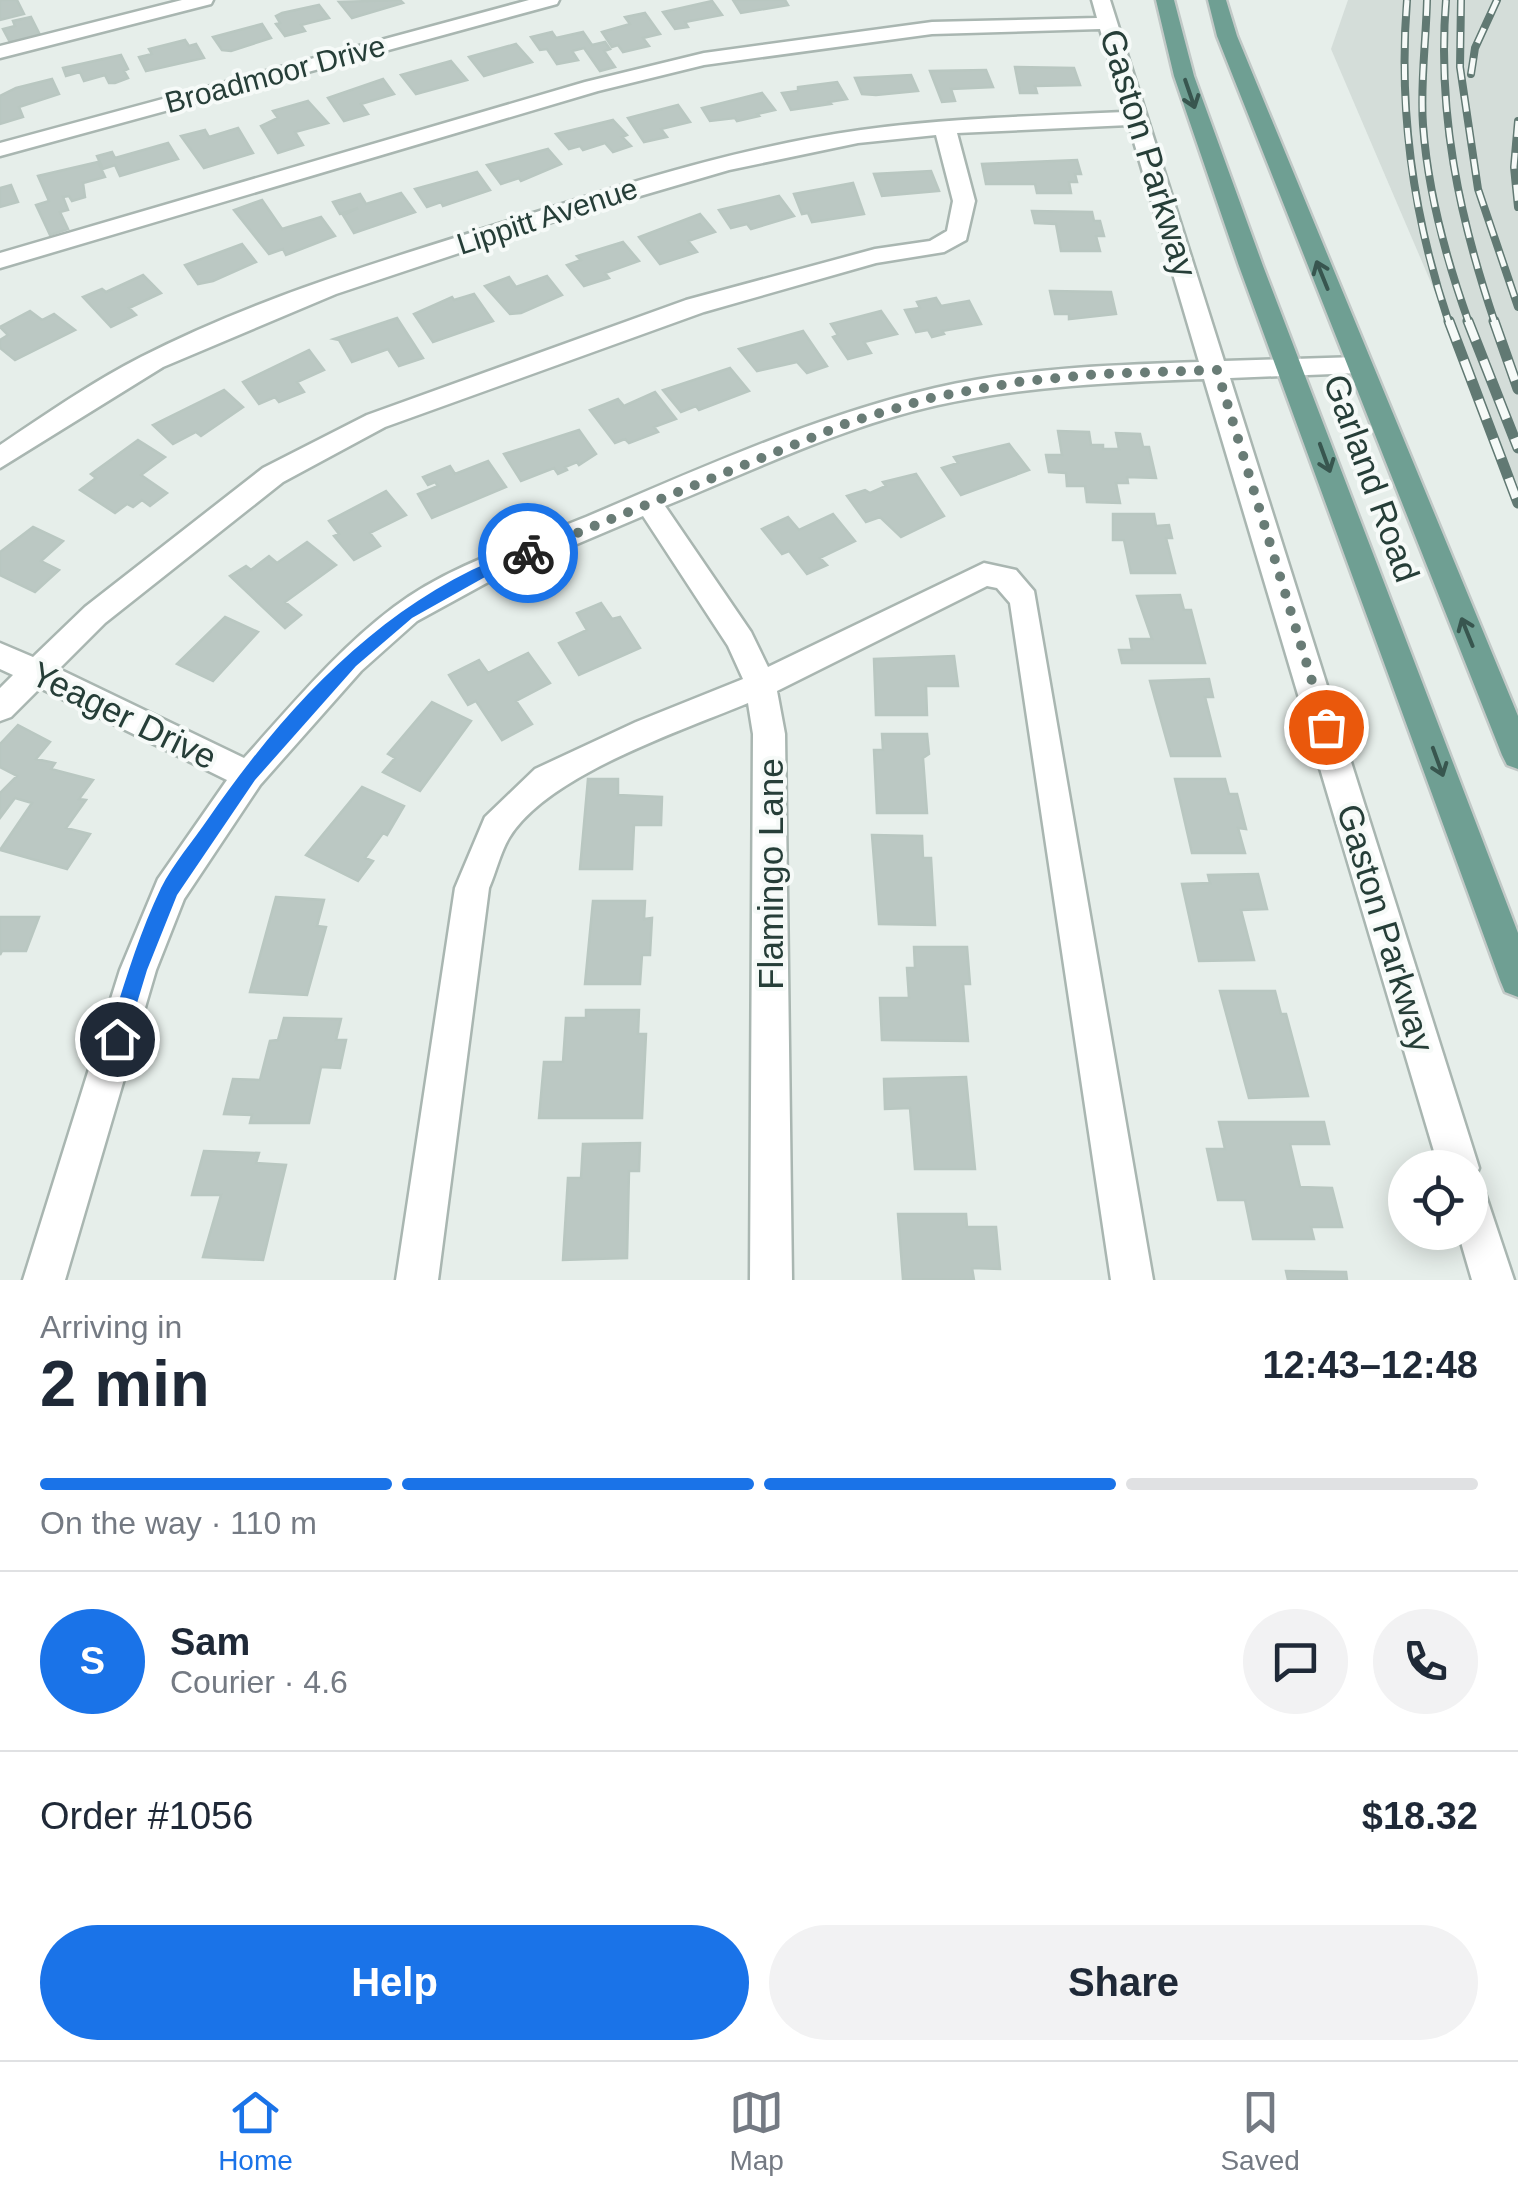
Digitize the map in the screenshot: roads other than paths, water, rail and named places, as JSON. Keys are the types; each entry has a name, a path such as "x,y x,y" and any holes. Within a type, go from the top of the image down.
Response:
{"main road":[{"name":"Garland Road","path":"1166,0 1184,76 1251,266 1518,980"},
{"name":"Garland Road","path":"1217,0 1227,36 1358,365 1518,755"}],"street":[{"path":"0,52 204,0"},
{"name":"Broadmoor Drive","path":"0,150 550,0"},
{"path":"0,262 592,86 704,59 932,28 1105,11"},
{"name":"Gaston Parkway","path":"1105,11 1454,1150"},
{"name":"Lippitt Avenue","path":"0,458 149,364 218,330 656,181 753,157 945,127 1137,118"},
{"path":"0,708 95,616 273,475 376,420 695,306 875,256 936,247 958,235 964,201 945,127"},
{"path":"44,1280 138,970 170,890 249,775 350,662 407,614 480,573 648,502 850,422 934,397 1018,382 1098,374 1358,365"},
{"name":"Flamingo Lane","path":"648,502 740,640 761,685 769,734 771,1280"},
{"path":"417,1280 472,888 496,827 546,779 647,731 761,685 984,574 1006,578 1024,600 1132,1280"},
{"name":"Yeager Drive","path":"0,655 249,775"},
{"path":"1484,1250 1493,1280"}],"railway":[{"path":"1407,0 1405,83 1411,164 1426,244 1449,323"},
{"path":"1427,0 1422,94 1425,151 1439,226 1469,323"},
{"path":"1446,0 1445,83 1454,164 1471,244 1495,323"},
{"path":"1461,0 1460,67 1478,189 1518,307"},
{"path":"1471,74 1475,48 1497,0"},
{"path":"1518,121 1514,167 1518,207"},
{"path":"1449,321 1518,503"},
{"path":"1468,321 1518,448"},
{"path":"1494,321 1518,389"}]}
